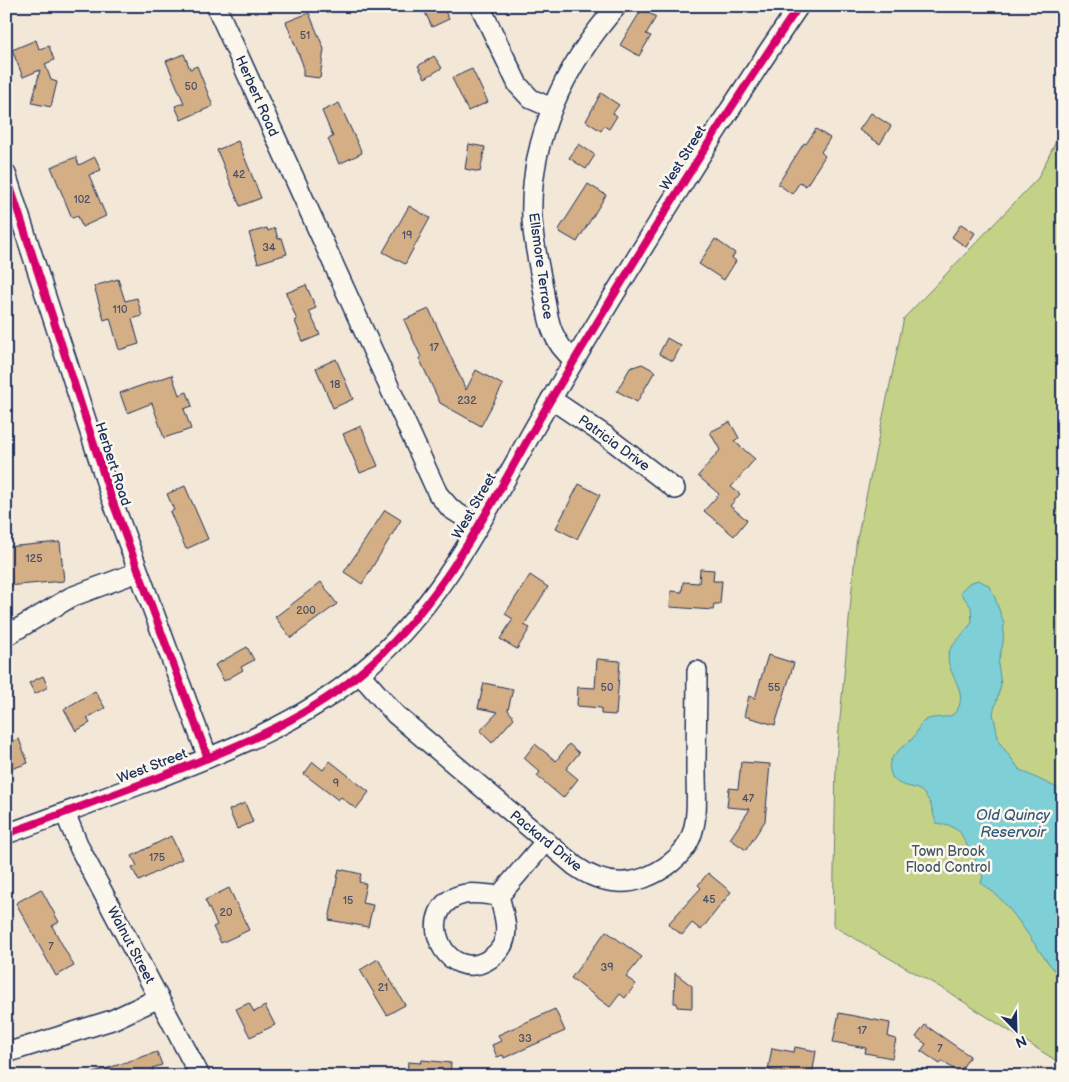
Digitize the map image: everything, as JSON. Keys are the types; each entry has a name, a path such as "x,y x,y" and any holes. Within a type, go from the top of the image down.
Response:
{"street":[{"name":"Herbert Road","path":"216,6 438,494 451,509 478,526"},
{"path":"480,6 518,84 531,99 552,108"},
{"name":"Ellsmore Terrace","path":"574,360 561,348 552,334 533,228 535,170 552,108 580,53 617,6"},
{"name":"West Street","path":"6,834 208,758 292,718 360,674 418,613 446,576 478,526 574,360 697,159 799,6"},
{"name":"Herbert Road","path":"6,174 106,483 208,758"},
{"name":"Patricia Drive","path":"551,399 606,436 675,489"},
{"path":"6,636 76,595 138,572"},
{"name":"Packard Drive","path":"360,674 395,714 584,872 592,877 611,881 632,881 650,875 668,865 680,854 690,840 696,819 697,671"},
{"name":"Walnut Street","path":"66,813 80,849 200,1076"},
{"path":"499,896 546,842"},
{"path":"6,1053 118,1018 159,998"}],"green space":[{"name":"Town Brook Flood Control","path":"1063,127 1063,1065 945,990 833,926 836,762 856,544 904,318 1038,178"}],"water":[{"name":"Old Quincy Reservoir","path":"978,580 988,585 994,595 1004,624 1003,643 998,664 1001,685 993,713 999,742 1020,770 1063,791 1063,979 1042,955 1005,903 981,883 983,876 960,832 949,825 936,823 931,805 925,795 917,789 897,782 891,774 890,763 892,758 913,738 923,722 951,716 957,710 960,703 960,695 948,659 949,652 972,622 971,607 960,592 969,583"}],"building":[{"path":"422,6 442,6 449,19 432,27"},
{"path":"642,9 656,17 646,34 651,36 639,56 620,45"},
{"path":"309,13 324,49 320,78 303,76 303,65 286,22"},
{"path":"36,40 39,49 49,46 54,60 45,64 51,80 57,82 51,107 32,103 40,70 23,77 12,50"},
{"path":"184,54 190,69 197,66 213,106 181,120 175,106 184,103 166,61"},
{"path":"434,56 442,68 425,78 418,66"},
{"path":"472,69 488,102 468,111 452,78"},
{"path":"601,93 619,105 613,113 617,116 609,129 604,126 601,131 586,121"},
{"path":"339,103 362,153 339,164 328,139 333,137 322,111"},
{"path":"871,113 891,126 880,144 859,130"},
{"path":"816,129 830,138 821,152 825,156 806,186 800,182 792,194 778,184 804,143 806,144"},
{"path":"238,141 261,198 240,206 217,150"},
{"path":"469,144 485,147 480,172 465,169"},
{"path":"579,144 595,155 586,169 569,158"},
{"path":"76,157 79,165 95,157 101,170 89,175 106,216 82,227 78,216 72,218 51,167"},
{"path":"588,184 606,195 577,242 558,231"},
{"path":"409,206 430,218 405,264 383,252"},
{"path":"961,224 975,233 966,247 952,237"},
{"path":"267,228 268,231 275,228 278,239 282,238 287,254 258,263 249,233"},
{"path":"715,239 735,253 732,258 736,261 724,280 699,264"},
{"path":"118,279 125,301 137,298 142,316 132,319 139,344 119,350 110,318 104,320 94,286"},
{"path":"306,285 316,308 309,311 320,335 303,342 295,321 297,320 286,293"},
{"path":"429,309 466,390 476,370 503,385 481,426 440,403 419,358 421,357 404,320"},
{"path":"667,338 681,346 673,361 659,354"},
{"path":"336,359 353,399 333,408 316,368"},
{"path":"642,364 655,371 637,402 617,391 630,368"},
{"path":"172,375 179,395 187,392 192,406 184,409 191,429 164,438 152,403 127,413 120,393"},
{"path":"730,422 739,438 734,441 755,459 731,487 740,494 730,506 747,520 734,536 704,511 719,494 698,476 720,450 710,432"},
{"path":"361,426 378,466 360,473 343,434"},
{"path":"579,484 600,495 577,539 556,528"},
{"path":"185,486 208,539 186,549 170,512 174,510 167,494"},
{"path":"385,510 401,520 362,584 344,572"},
{"path":"60,542 64,581 6,586 6,547"},
{"path":"700,569 714,570 713,581 722,581 720,604 714,604 713,610 670,607 671,591 682,592 683,582 699,583"},
{"path":"530,575 548,587 524,625 530,628 517,649 500,639 513,619 505,614"},
{"path":"321,582 337,604 291,638 275,617"},
{"path":"247,647 254,660 241,667 243,670 224,681 215,665"},
{"path":"768,655 794,663 775,725 744,716 749,696 755,698"},
{"path":"597,659 620,661 616,715 601,714 601,708 577,706 578,687 595,688"},
{"path":"43,676 48,687 35,694 29,683"},
{"path":"484,683 513,689 508,710 514,718 492,743 480,731 498,712 478,708"},
{"path":"95,691 105,708 87,718 90,723 76,731 64,709"},
{"path":"19,739 28,763 6,771 6,743"},
{"path":"535,744 556,761 569,744 579,753 566,769 578,779 563,798 537,776 540,772 524,758"},
{"path":"330,761 369,792 356,809 341,797 338,800 304,774 313,762 323,770"},
{"path":"741,762 770,764 765,821 746,850 730,839 750,809 727,807 729,788 738,789"},
{"path":"245,803 253,822 237,829 229,810"},
{"path":"171,836 182,859 139,881 132,868 137,866 132,856"},
{"path":"339,869 361,874 359,882 366,884 362,903 373,905 368,927 329,920"},
{"path":"708,873 731,892 701,930 692,923 682,935 668,924 701,888 698,885"},
{"path":"229,888 249,930 221,943 213,927 217,925 205,900"},
{"path":"41,889 59,922 52,926 74,966 56,976 16,903"},
{"path":"606,931 642,957 626,977 636,984 625,998 620,994 610,1007 571,978"},
{"path":"378,959 405,1005 387,1015 360,970"},
{"path":"675,973 692,986 692,1008 677,1007 677,1003 674,1003"},
{"path":"249,1003 254,1012 265,1006 275,1025 250,1037 236,1009"},
{"path":"555,1009 565,1031 504,1058 503,1055 497,1057 492,1045 501,1041 498,1035"},
{"path":"839,1013 890,1023 888,1037 896,1039 892,1058 865,1053 866,1048 833,1042"},
{"path":"925,1025 970,1056 959,1073 942,1061 940,1064 921,1051 926,1044 916,1037"},
{"path":"795,1047 816,1051 812,1076 789,1076 789,1074 768,1070 772,1048 794,1052"},
{"path":"157,1052 162,1065 152,1068 154,1073 147,1076 93,1076 93,1073"},
{"path":"422,1060 451,1063 450,1076 407,1076 408,1062 421,1063"}],"cycle path":[{"path":"6,834 206,759 260,735 311,708 336,692 391,645 419,614 468,544 553,396 643,248 704,150 799,6"},
{"path":"6,174 111,497 208,758"}]}
